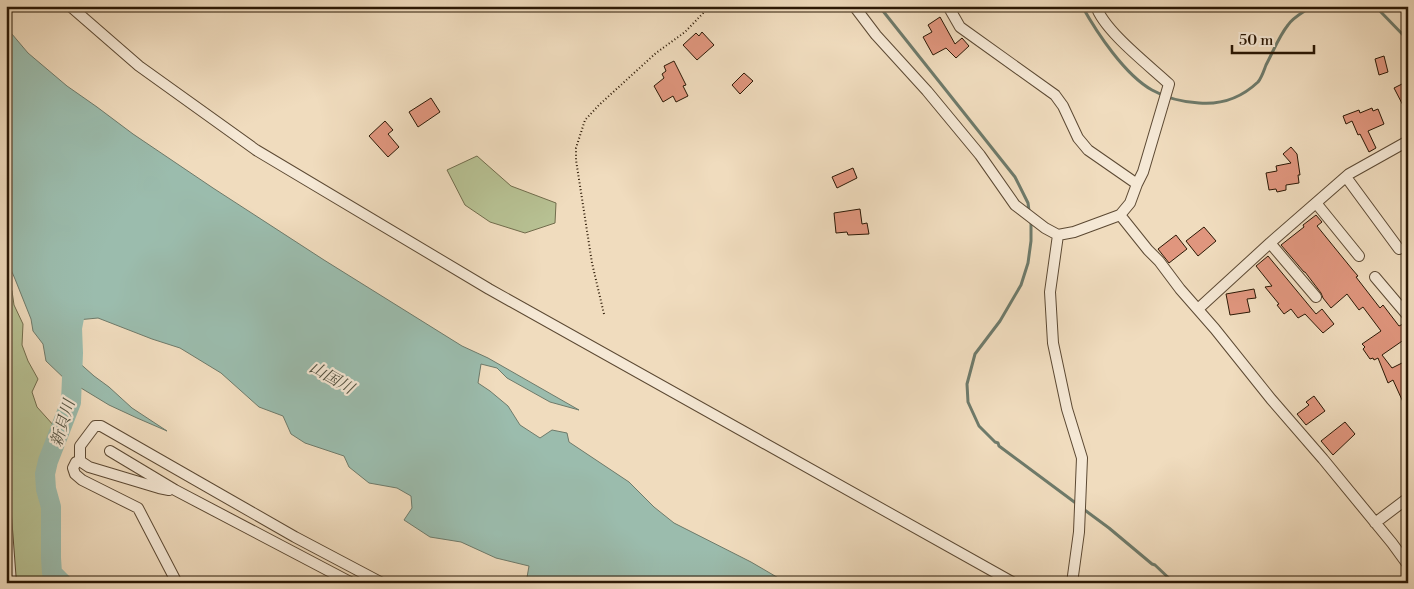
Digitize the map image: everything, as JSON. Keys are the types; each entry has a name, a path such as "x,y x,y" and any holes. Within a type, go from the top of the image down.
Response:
{"street":[{"path":"70,6 139,66 256,150 489,289 1014,583"},
{"path":"854,6 876,35 927,91 980,155 1015,205 1045,228 1058,235 1074,232 1120,215 1130,203 1143,172 1169,84 1112,31 1096,6"},
{"path":"948,6 960,27 1055,95 1063,106 1078,138 1088,150 1137,184"},
{"path":"1198,309 1346,177 1408,141"},
{"path":"1346,177 1399,249"},
{"path":"1316,203 1359,256"},
{"path":"1120,215 1375,522 1408,565"},
{"path":"1058,235 1050,292 1053,344 1067,409 1082,458 1079,532 1072,583"},
{"path":"1270,243 1316,297"},
{"path":"1375,276 1408,316"},
{"path":"80,461 80,446 95,426 101,426 295,537 382,583"},
{"path":"110,451 175,490 352,583"},
{"path":"80,461 89,467 160,488 175,490"},
{"path":"80,461 76,462 73,468 75,474 82,480 138,508 177,583"},
{"path":"1375,522 1408,498"},
{"path":"6,516 11,583"}],"path":[{"path":"604,314 592,264 576,160 576,148 585,120 656,53 685,32 710,6"}],"green space":[{"path":"477,156 511,186 556,203 555,223 525,233 490,222 465,205 447,170"},
{"path":"6,280 12,291 14,305 23,324 22,345 38,379 32,392 37,407 55,427 58,443 51,455 42,462 40,478 46,503 48,583 15,583 6,523 11,514 6,495 6,480 9,471 6,460 6,440 10,436 6,431"}],"water":[{"name":"山国川","path":"6,27 28,53 67,86 133,134 213,188 462,346 488,358 579,410 550,402 507,378 497,368 481,364 478,383 508,406 520,425 540,438 552,430 567,433 569,442 629,482 654,507 674,523 751,562 787,583 526,583 529,566 496,558 461,542 430,537 404,520 412,508 411,496 397,488 369,483 349,467 344,456 305,443 291,434 283,416 259,407 221,373 180,348 98,318 77,320 66,327 80,351 65,346 76,360 132,408 167,431 109,405 81,388 70,413 65,411 68,382 46,361 43,344 33,331 31,319 9,265 6,263"}],"building":[{"path":"940,17 955,44 962,38 969,46 956,58 946,48 933,55 923,37 932,32 928,25"},
{"path":"702,32 714,45 697,60 683,45 696,33 699,36"},
{"path":"1384,56 1388,72 1379,75 1375,59"},
{"path":"674,61 686,85 683,86 688,96 676,102 673,96 663,102 654,86 664,78 662,74 666,71 664,66"},
{"path":"744,73 753,81 740,94 732,85"},
{"path":"1408,81 1408,115 1394,88"},
{"path":"431,98 440,112 418,127 409,112"},
{"path":"1372,108 1373,111 1378,109 1384,124 1368,131 1376,148 1369,152 1352,121 1346,124 1343,116 1359,110 1360,113"},
{"path":"385,121 393,130 388,134 399,147 388,157 369,136"},
{"path":"1291,147 1297,154 1300,175 1298,175 1299,183 1286,185 1286,190 1277,192 1276,189 1269,190 1266,173 1277,171 1276,166 1291,163 1283,154"},
{"path":"853,168 857,178 837,188 832,177"},
{"path":"860,209 862,224 867,223 869,234 848,235 847,232 836,233 834,213"},
{"path":"1316,215 1322,222 1317,226 1358,276 1356,277 1380,308 1383,305 1399,326 1403,324 1408,331 1408,337 1382,355 1392,368 1408,360 1408,413 1393,380 1388,383 1378,358 1370,359 1363,349 1365,347 1362,344 1381,331 1363,307 1359,310 1347,294 1331,308 1305,272 1281,245"},
{"path":"1204,227 1216,241 1198,256 1186,241"},
{"path":"1176,235 1187,249 1169,263 1158,249"},
{"path":"1268,256 1316,314 1322,309 1334,324 1323,333 1305,314 1298,318 1291,309 1284,314 1277,305 1279,304 1265,287 1272,286 1256,266"},
{"path":"1254,289 1256,298 1247,299 1250,312 1230,315 1226,294"},
{"path":"1314,396 1325,411 1306,425 1297,414 1309,405 1306,402"},
{"path":"1345,422 1355,434 1333,455 1321,441"}],"waterway":[{"path":"879,6 1015,177 1028,203 1029,211"},
{"path":"1082,6 1112,52 1142,83 1157,93 1169,97 1187,102 1207,103 1231,99 1252,88 1262,76 1285,29 1293,20 1312,6"},
{"path":"1372,6 1377,8 1408,40"},
{"path":"1031,220 1028,263 1021,285 1000,321 975,354 967,384 968,402 979,426 999,446 1077,504"},
{"name":"新貝川","path":"62,583 52,573 51,507 46,489 45,474 48,461 71,402 72,328 78,297"},
{"path":"1082,508 1155,565 1174,583"}]}
